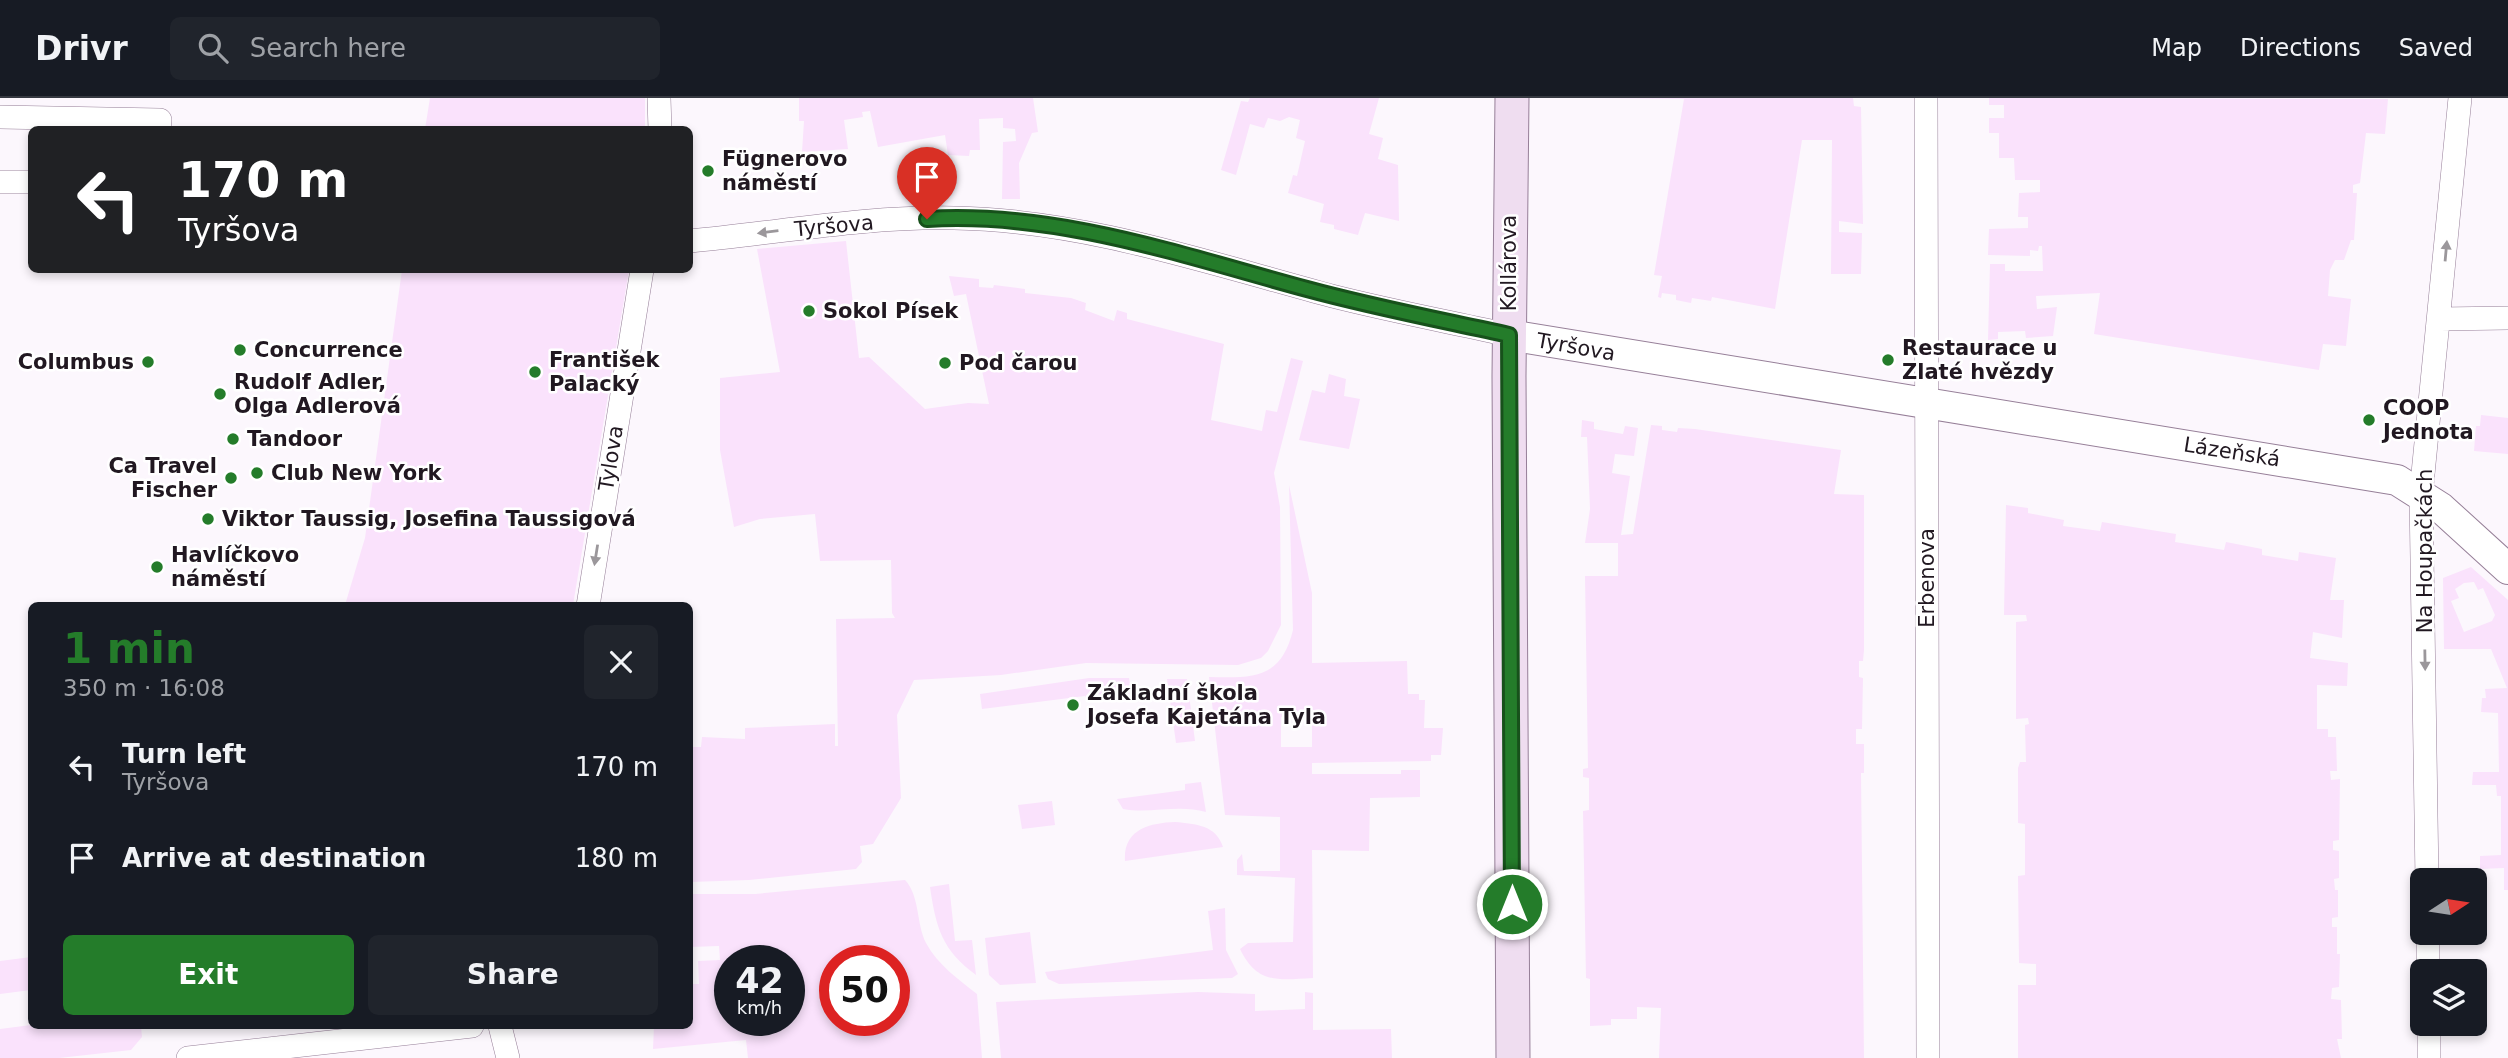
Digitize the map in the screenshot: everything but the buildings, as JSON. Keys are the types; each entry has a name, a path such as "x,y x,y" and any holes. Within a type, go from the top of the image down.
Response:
{"main road":[{"name":"Kollárova","path":"1513,98 1509,335 1513,1058"}],"street":[{"path":"659,98 660,126"},
{"name":"Erbenova","path":"1926,98 1928,1058"},
{"name":"Na Houpačkách","path":"2427,868 2421,494 2460,98"},
{"path":"0,117 160,120 159,126"},
{"path":"0,182 28,182"},
{"name":"Tyršova","path":"693,241 823,225 953,218 1034,224 1133,242 1335,297 1556,345 1927,401"},
{"name":"Tylova","path":"589,602 642,273"},
{"path":"2440,319 2508,318"},
{"name":"Lázeňská","path":"1927,401 2397,480 2421,494 2508,569"},
{"path":"188,1058 267,1054 450,1029"},
{"path":"501,1029 508,1058"},
{"path":"2429,1036 2429,1058"}],"shaded area":[{"path":"430,98 645,98 645,126 425,126"},
{"path":"799,98 1033,98 1038,132 1032,133 1019,163 1020,199 1002,199 1003,142 1016,141 1015,129 1003,128 1003,118 979,119 980,150 970,150 969,156 948,155 945,135 878,147 870,111 862,112 863,117 844,120 848,149 802,152 804,121 799,121"},
{"path":"1250,98 1379,98 1369,134 1383,138 1378,159 1398,165 1399,221 1365,213 1358,235 1334,229 1334,225 1320,222 1324,204 1288,193 1293,175 1297,176 1305,141 1296,138 1300,120 1289,117 1280,121 1268,118 1264,128 1250,124 1236,175 1221,170 1241,101 1248,102"},
{"path":"1590,98 1853,98 1854,106 1861,107 1863,224 1839,221 1839,232 1862,233 1861,274 1831,274 1832,140 1802,140 1775,309 1712,297 1711,301 1692,298 1691,303 1676,300 1676,295 1662,293 1661,298 1658,297 1662,276 1654,275 1684,99"},
{"path":"1989,98 2388,99 2385,134 2366,133 2360,183 2353,185 2353,193 2357,193 2354,240 2351,240 2344,260 2335,260 2330,270 2328,296 2351,299 2346,346 2323,344 2319,370 2094,334 2100,293 2036,296 2037,309 2057,307 2053,336 2026,338 2025,331 1998,332 1998,339 1988,340 1990,264 2005,264 2005,271 2043,271 2042,246 2039,246 2038,251 2030,250 2030,256 1988,255 1989,229 2028,228 2028,217 2018,217 2019,193 2040,192 2040,180 2015,180 2014,158 1999,158 1999,133 1989,133 1989,118 2004,118 2004,105 1989,105"},
{"path":"846,241 859,358 869,357 925,409 968,403 989,404 966,294 954,296 949,276 979,279 979,287 993,288 994,285 1025,289 1025,293 1071,298 1086,303 1085,310 1114,321 1117,310 1127,313 1127,319 1224,344 1211,420 1262,431 1266,410 1277,412 1291,358 1303,361 1274,473 1280,507 1281,625 1268,651 1261,658 1238,665 1086,663 1001,675 914,680 897,715 901,798 873,844 860,846 862,862 856,869 749,880 693,882 693,747 701,747 702,737 745,739 745,728 835,724 835,746 838,746 836,619 895,618 892,613 891,560 820,561 815,514 760,519 734,527 720,450 720,378 780,372 757,249"},
{"path":"402,273 628,273 574,602 346,602 365,538"},
{"path":"1329,374 1346,379 1344,396 1360,399 1349,449 1299,440 1312,390 1325,393"},
{"path":"2481,415 2508,418 2508,454 2474,451 2476,426 2480,426"},
{"path":"1582,420 1594,422 1594,429 1623,434 1625,426 1638,428 1634,456 1615,454 1612,473 1630,476 1621,535 1633,534 1651,425 1677,432 1678,428 1695,429 1841,450 1834,494 1864,495 1864,650 1863,661 1859,661 1859,677 1863,678 1862,729 1856,729 1856,744 1864,744 1864,773 1861,773 1864,1058 1659,1058 1661,1008 1637,1007 1637,1019 1611,1019 1611,1025 1590,1026 1590,979 1586,978 1583,811 1589,810 1589,778 1583,777 1583,769 1588,768 1585,576 1618,576 1618,543 1585,543 1590,509 1587,437 1581,437"},
{"path":"1289,485 1312,593 1312,663 1407,661 1408,694 1419,694 1419,700 1425,700 1424,728 1443,728 1441,755 1431,755 1431,761 1312,763 1312,774 1401,774 1401,770 1420,770 1420,797 1370,798 1369,851 1312,850 1313,978 1279,979 1254,969 1240,949 1248,943 1293,942 1295,878 1237,875 1237,860 1242,854 1244,871 1280,871 1280,817 1225,815 1209,677 1252,675 1273,667 1288,646 1293,630","holes":["1281,717 1312,717 1312,747 1281,747"]},
{"path":"2006,505 2028,508 2028,513 2064,520 2063,526 2100,531 2102,522 2176,534 2175,542 2224,550 2226,542 2262,549 2262,555 2298,561 2299,552 2336,558 2330,600 2344,600 2342,638 2313,632 2310,658 2348,663 2347,686 2317,685 2317,729 2328,729 2328,737 2336,737 2337,771 2330,771 2331,780 2340,779 2339,840 2333,841 2333,850 2339,851 2339,878 2334,879 2335,890 2338,890 2338,917 2332,918 2332,927 2337,927 2337,954 2340,954 2339,987 2332,988 2331,999 2341,1000 2342,1039 2337,1039 2341,1058 2018,1058 2018,985 2036,985 2036,964 2019,963 2018,876 2025,875 2025,824 2018,823 2018,768 2020,762 2026,762 2025,725 2029,724 2028,718 2016,719 2016,622 2027,621 2026,615 2004,615"},
{"path":"2471,567 2508,600 2508,890 2504,890 2504,868 2480,868 2480,856 2501,855 2501,796 2497,796 2496,785 2472,785 2473,772 2499,772 2498,713 2481,712 2482,698 2486,698 2485,689 2507,688 2491,649 2444,649 2443,578","holes":["2474,582 2478,590 2483,588 2495,615 2492,621 2464,632 2451,601 2459,598 2455,589 2464,583"]},
{"path":"1089,678 1129,678 1132,696 1087,702 1085,696 982,709 980,694"},
{"path":"1167,679 1187,679 1195,741 1176,743"},
{"path":"1201,782 1206,812 1185,809 1123,809 1117,799 1185,790 1185,784"},
{"path":"1052,801 1055,825 1022,829 1018,805"},
{"path":"1175,822 1198,825 1210,830 1216,834 1223,847 1125,861 1128,842 1133,835 1148,826"},
{"path":"905,880 916,902 923,935 931,951 949,971 977,994 982,1058 748,1058 746,1040 653,1049 654,1029 693,1029 693,984 699,984 698,961 714,960 714,1036 805,1036 805,945 693,947 693,894 755,894"},
{"path":"949,884 955,941 972,940 976,975 948,947 938,926 930,887"},
{"path":"1225,908 1226,950 1238,974 1232,978 1059,984 1048,979 1045,972 1213,950 1208,911"},
{"path":"1030,932 1036,983 1000,985 989,975 985,938"},
{"path":"28,957 28,990 0,994 0,961"},
{"path":"1198,992 1255,994 1255,1011 1305,1009 1305,992 1313,993 1313,1030 1391,1029 1392,1058 1001,1058 996,1002"},
{"path":"28,1025 28,1029 141,1029 142,1037 131,1050 59,1058 0,1058 0,1029"}],"place":[{"name":"Fügnerovo náměstí","path":"708,171"},
{"name":"Sokol Písek","path":"809,311"},
{"name":"Concurrence","path":"240,350"},
{"name":"Restaurace u Zlaté hvězdy","path":"1888,360"},
{"name":"Columbus","path":"148,362"},
{"name":"Pod čarou","path":"945,363"},
{"name":"František Palacký","path":"535,372"},
{"name":"Rudolf Adler, Olga Adlerová","path":"220,394"},
{"name":"COOP Jednota","path":"2369,420"},
{"name":"Tandoor","path":"233,439"},
{"name":"Club New York","path":"257,473"},
{"name":"Ca Travel Fischer","path":"231,478"},
{"name":"Viktor Taussig, Josefina Taussigová","path":"208,519"},
{"name":"Havlíčkovo náměstí","path":"157,567"},
{"name":"Základní škola Josefa Kajetána Tyla","path":"1073,705"}],"route":[{"path":"927,219 953,218 1034,224 1098,234 1144,244 1335,297 1509,335 1512,904"}]}
